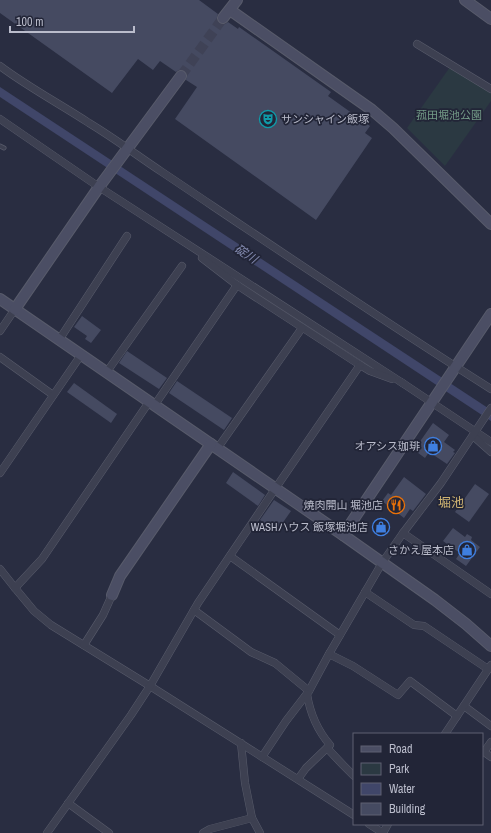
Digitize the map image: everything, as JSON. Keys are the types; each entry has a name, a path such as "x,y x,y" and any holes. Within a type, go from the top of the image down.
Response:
{"street":[{"path":"223,18 237,0"},
{"path":"465,0 491,19"},
{"path":"230,10 372,110 393,128 491,224"},
{"path":"417,44 491,89"},
{"path":"0,66 90,123 126,150 455,368 491,389"},
{"path":"0,331 100,186 181,76"},
{"path":"0,119 167,230 432,401 491,442"},
{"path":"167,230 237,286 370,371 404,384"},
{"path":"59,340 127,236"},
{"path":"106,373 182,266"},
{"path":"15,588 42,559 237,286"},
{"path":"0,300 343,535 435,600 491,646"},
{"path":"343,535 491,314"},
{"path":"84,645 103,615 120,576 302,328"},
{"path":"0,473 81,355"},
{"path":"0,357 53,395"},
{"path":"47,833 131,715 150,686 194,610 360,365"},
{"path":"262,757 286,721 308,693 382,563 441,483 491,408"},
{"path":"475,432 491,452"},
{"path":"403,533 491,594"},
{"path":"230,556 340,635"},
{"path":"0,569 34,611 51,625 353,814"},
{"path":"365,592 414,625 424,626 490,667 446,733"},
{"path":"194,610 251,652 275,662 308,693 309,704 319,729 323,737 330,745 306,768 298,779"},
{"path":"329,654 353,666 398,695 410,681 457,716"},
{"path":"464,706 491,726"},
{"path":"491,742 484,752 491,757"},
{"path":"241,743 245,783 252,818 260,833"},
{"path":"327,748 353,775"},
{"path":"68,803 109,833"},
{"path":"203,833 210,829 252,818"},
{"path":"370,825 383,833"}],"green space":[{"name":"菰田堀池公園","path":"450,67 491,93 491,101 445,166 407,128"}],"water":[{"name":"碇川","path":"0,87 491,410 491,421 0,97"}],"building":[{"path":"0,0 199,0 218,14 217,20 219,23 225,24 228,22 238,29 239,27 331,92 328,96 370,126 365,133 372,138 316,220 175,119 197,87 186,80 187,74 185,71 179,70 176,72 160,61 153,70 138,59 112,93 0,13"},
{"path":"82,316 101,330 91,343 85,339 87,336 74,327"},
{"path":"127,351 167,378 159,389 119,363"},
{"path":"177,381 232,418 224,430 169,393"},
{"path":"74,383 117,414 111,423 67,392"},
{"name":"オアシス珈琲","path":"433,423 449,435 444,442 455,450 453,452 455,453 447,464 429,452 425,458 414,450"},
{"path":"233,472 265,495 258,506 226,483"},
{"path":"404,477 426,494 413,511 410,509 404,518 382,501 388,493 391,495"},
{"path":"475,484 489,494 469,522 455,512"},
{"path":"274,500 291,511 277,531 260,520"},
{"name":"WASHハウス 飯塚堀池店","path":"377,519 390,528 385,535 372,526"},
{"name":"さかえ屋本店","path":"453,528 465,537 467,534 472,537 471,540 480,547 466,566 456,559 460,553 443,541"}],"tunnel":[{"path":"181,76 223,18"}],"place":[{"name":"サンシャイン飯塚","path":"268,119"},
{"name":"オアシス珈琲","path":"433,446"},
{"name":"焼肉開山 堀池店","path":"396,505"},
{"name":"WASHハウス 飯塚堀池店","path":"381,527"},
{"name":"さかえ屋本店","path":"467,550"}],"district":[{"name":"堀池","path":"451,502"}]}
